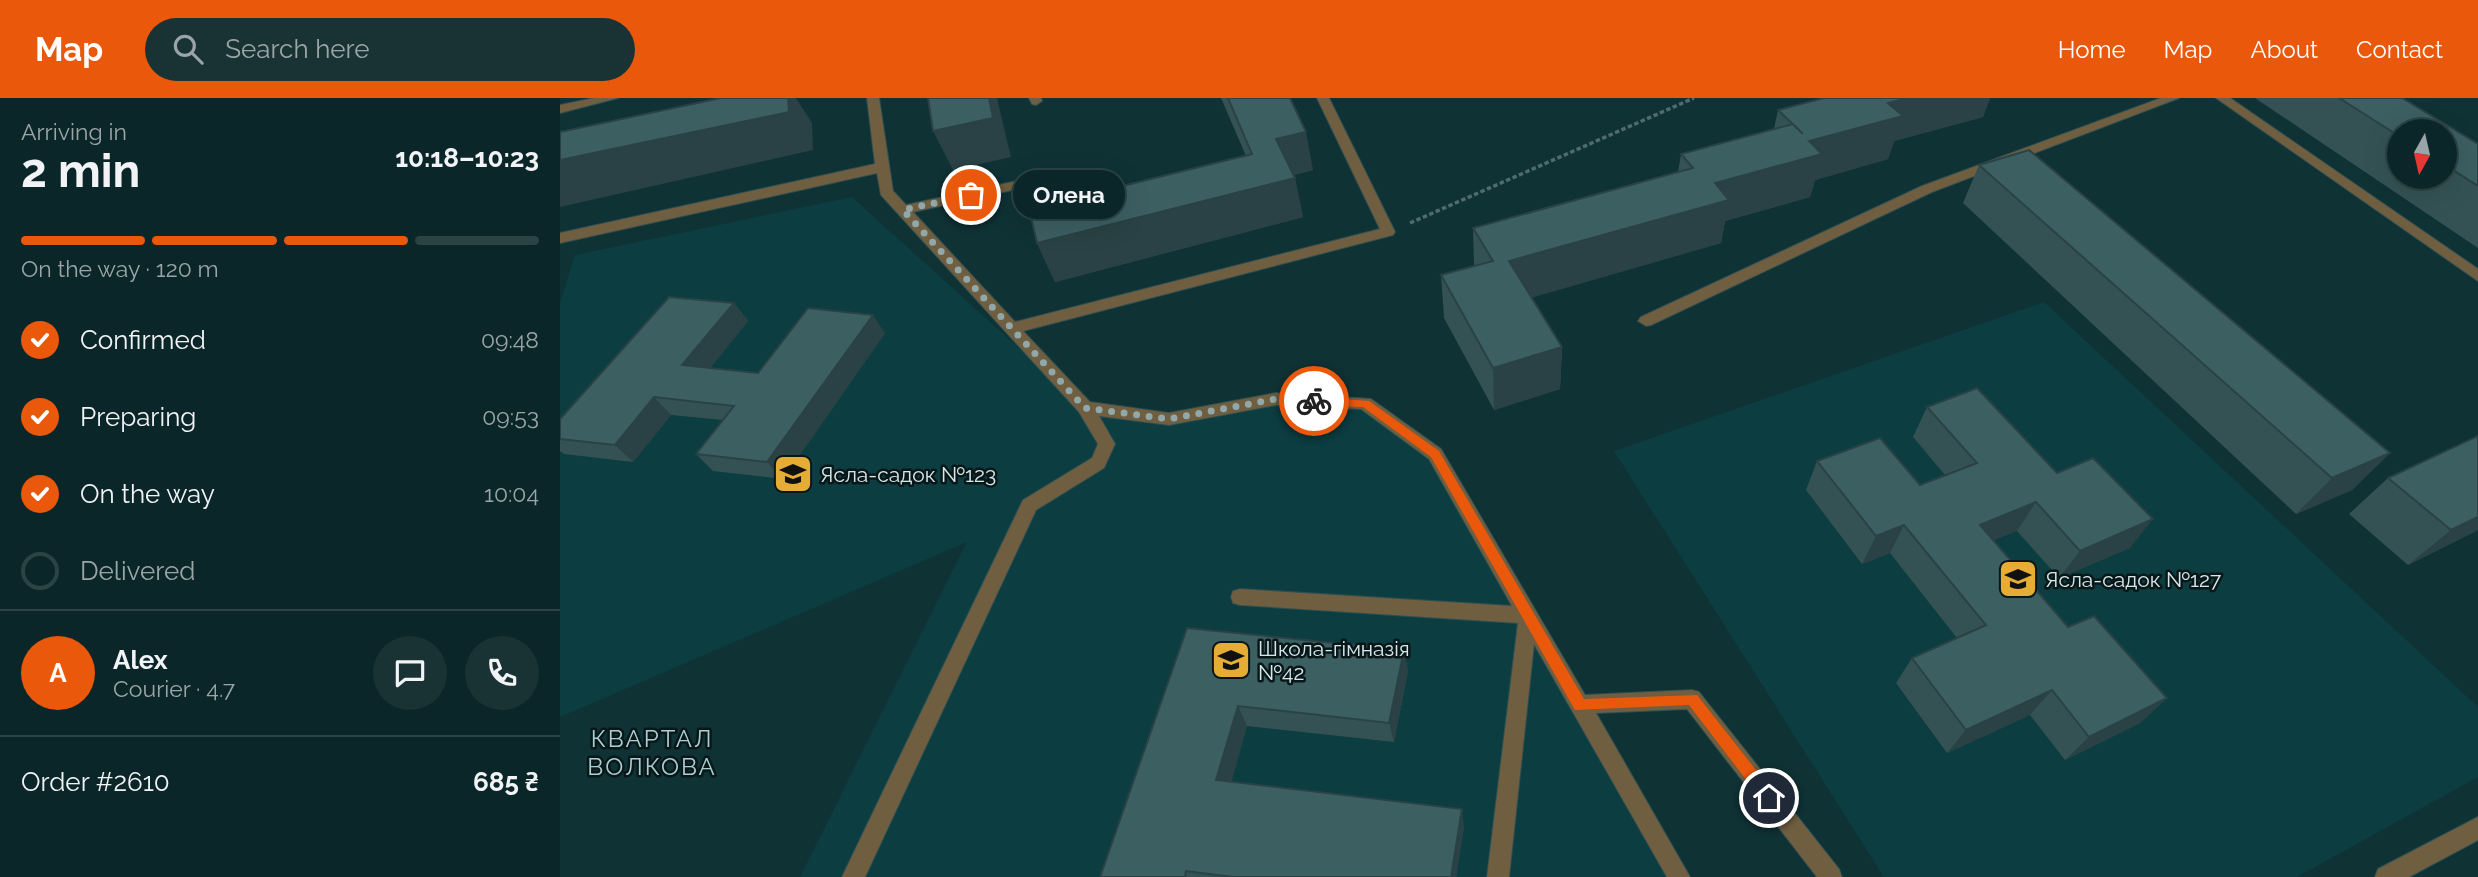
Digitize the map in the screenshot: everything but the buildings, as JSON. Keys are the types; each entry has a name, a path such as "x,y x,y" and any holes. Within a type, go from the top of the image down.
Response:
{"lane":[{"path":"560,109 612,98"},
{"path":"853,877 1029,505 1097,463 1107,444 1085,408 886,192 873,98"},
{"path":"1012,328 1388,232 1323,98"},
{"path":"1646,321 1927,189 2028,157 2173,98"},
{"path":"2222,98 2478,275"},
{"path":"560,238 883,167"},
{"path":"903,210 1040,180"},
{"path":"1085,408 1169,419 1276,399 1365,403 1435,454 1679,877"},
{"path":"1240,597 1528,615"},
{"path":"1498,877 1528,615"},
{"path":"1580,705 1692,699 1831,877"},
{"path":"2386,877 2478,828"}],"path":[{"path":"1388,232 1694,98"}],"shaded area":[{"name":"Школа-гімназія №42","path":"852,197 1085,408 1169,419 1276,399 1365,403 1435,454 1679,877 800,877 967,542 560,717 560,303 575,255"},
{"name":"Ясла-садок №127","path":"2044,302 2478,707 2478,777 2297,877 1884,877 1614,451"}],"way so far":[{"path":"971,195 903,210 1085,408 1169,419 1276,399 1314,401"}],"place":[{"name":"Олена","path":"971,195"},
{"name":"Ясла-садок №123","path":"793,474"},
{"name":"Ясла-садок №127","path":"2018,579"},
{"name":"Школа-гімназія №42","path":"1231,660"}],"district":[{"name":"КВАРТАЛ ВОЛКОВА","path":"652,752"}],"route":[{"path":"1314,401 1365,403 1435,454 1580,705 1692,699 1769,798"}]}
